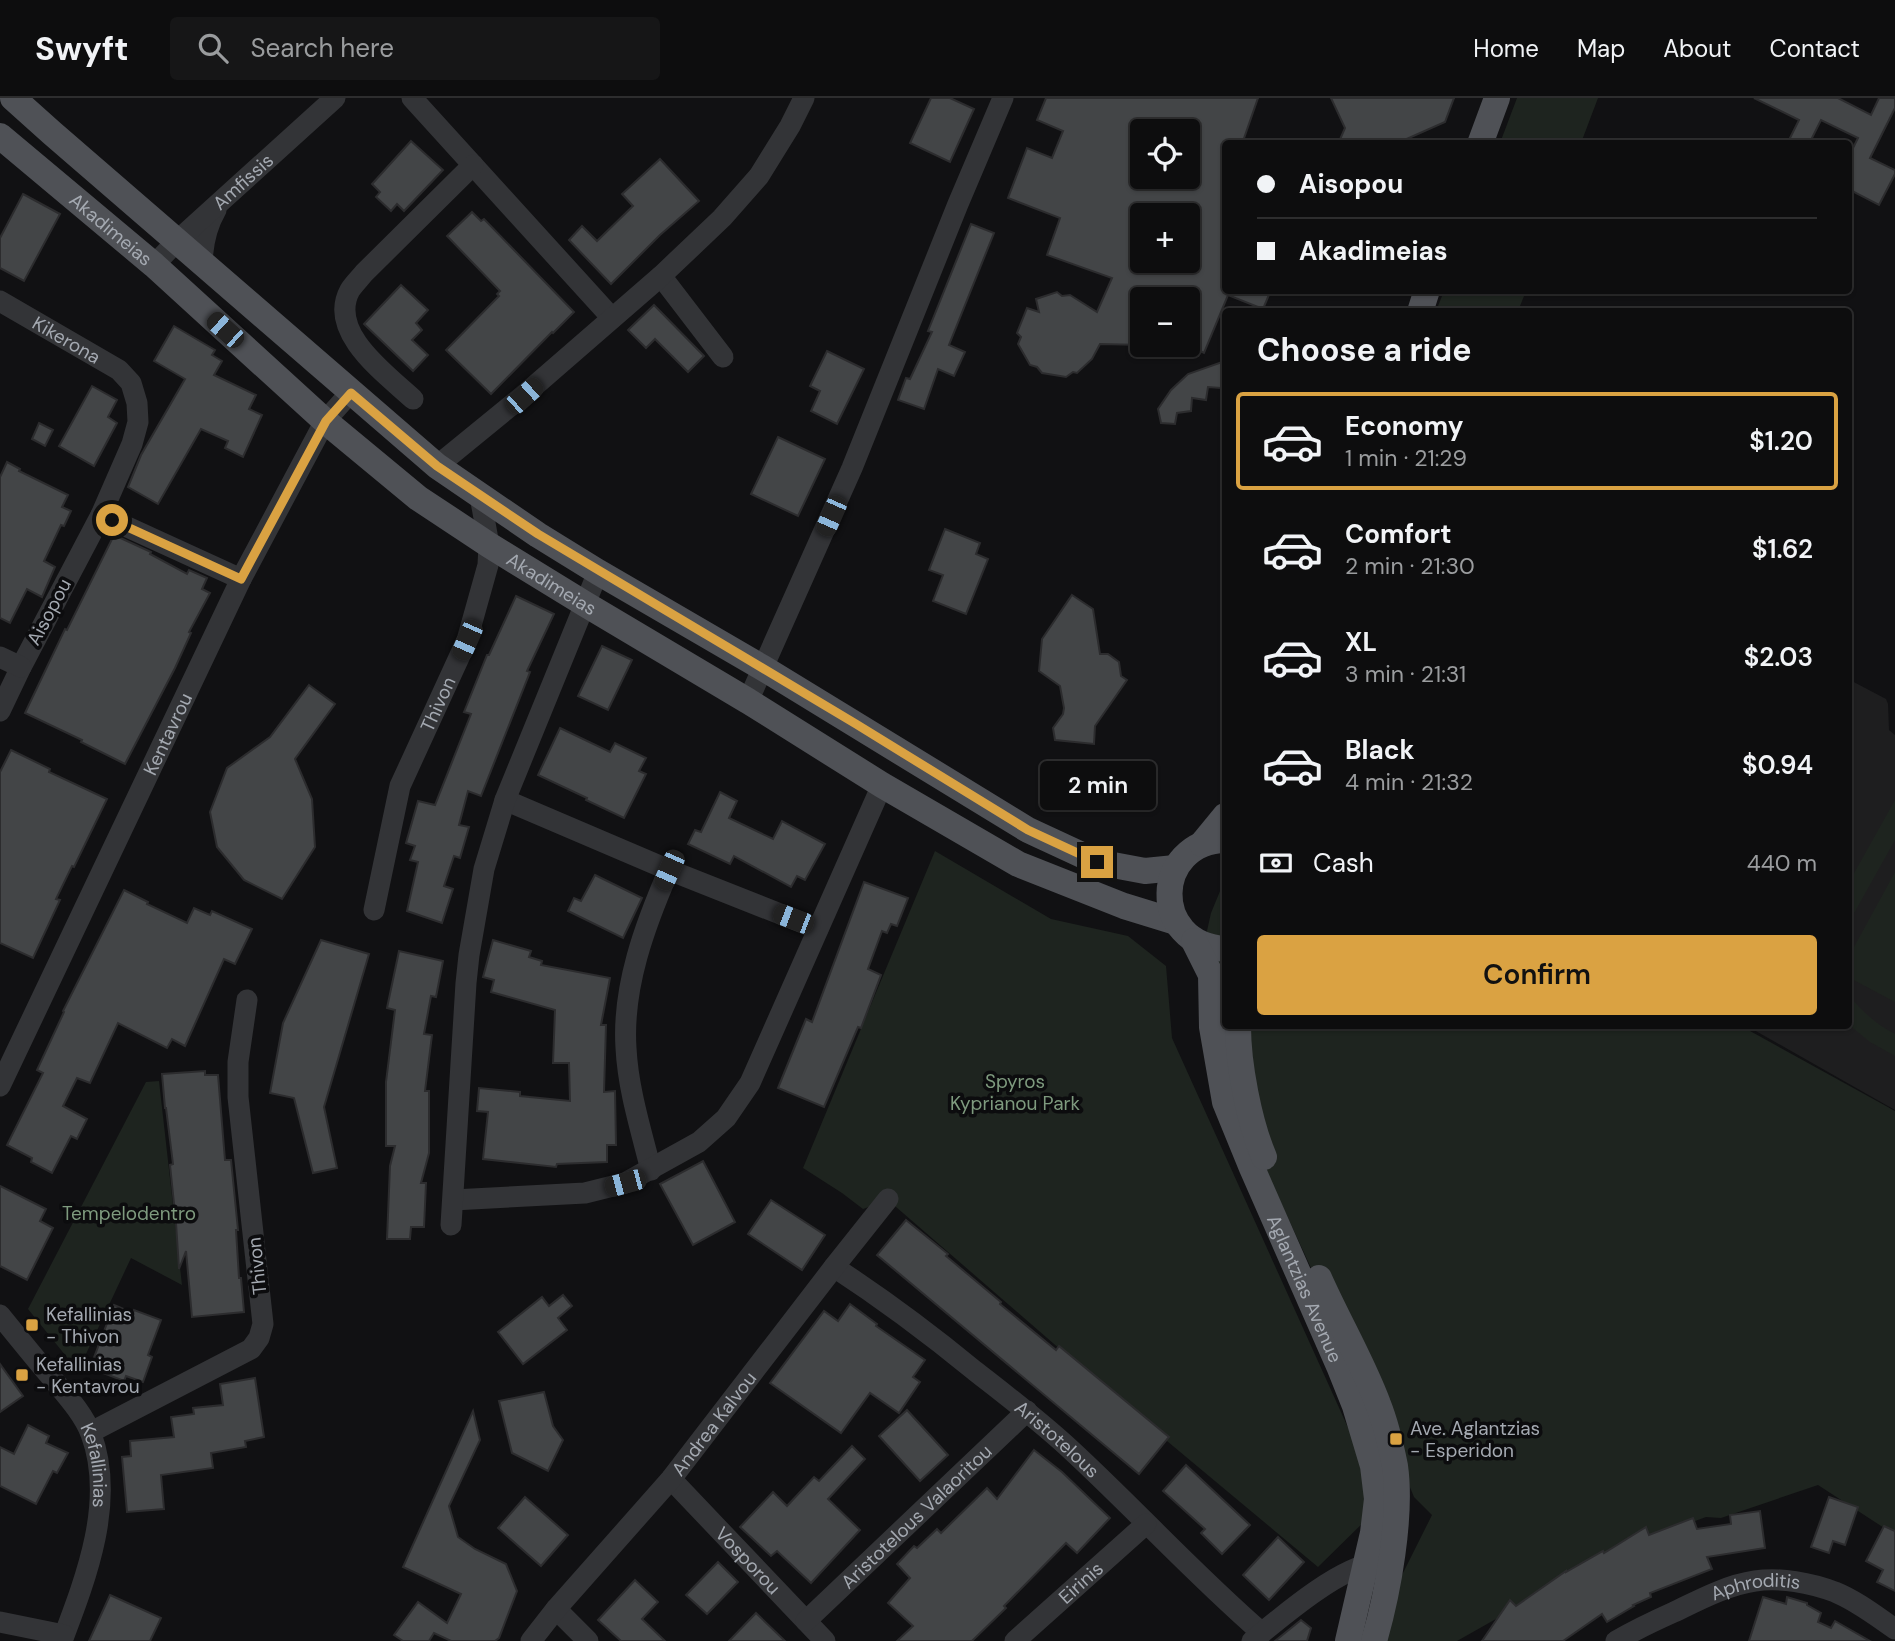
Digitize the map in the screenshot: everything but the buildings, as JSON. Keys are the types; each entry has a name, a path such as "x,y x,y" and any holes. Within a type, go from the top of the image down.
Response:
{"main road":[{"name":"Akadimeias","path":"13,98 351,393 437,466 480,496 598,572 763,668 1040,836 1097,862 1146,871 1175,868"},
{"path":"1481,140 1497,98"},
{"name":"Akadimeias","path":"0,136 154,265 326,421 418,498 584,604 748,701 882,785 1018,864 1185,931 1208,947 1222,949"},
{"path":"1175,868 1187,854 1214,842 1222,823"},
{"name":"Aglantzias Avenue","path":"1175,868 1170,882 1171,909 1211,975 1212,1027 1225,1102 1339,1366 1355,1406 1373,1465 1377,1499 1373,1533 1378,1563 1374,1641"},
{"name":"Aglantzias Avenue","path":"1238,1029 1243,1076 1261,1150 1378,1404 1395,1468 1395,1534 1378,1563 1349,1641"}],"street":[{"name":"Amfissis","path":"154,265 335,98"},
{"path":"412,98 612,318"},
{"path":"437,466 524,396 722,218 758,176 790,126 804,98"},
{"path":"748,701 852,468 1003,98"},
{"path":"413,399 356,344 345,318 346,303 350,290 364,273 473,165"},
{"path":"202,262 206,230 220,202"},
{"path":"660,276 723,357"},
{"name":"Kikerona","path":"0,301 119,370 131,383"},
{"name":"Aisopou","path":"0,710 101,515 132,444 138,422 137,403 131,383"},
{"name":"Kentavrou","path":"0,1086 241,579 326,421 351,393"},
{"name":"Thivon","path":"374,910 400,786 467,640 488,565 489,545 480,496"},
{"path":"101,515 241,579"},
{"path":"451,1225 469,955 484,869 505,800 598,572"},
{"path":"0,657 21,667"},
{"path":"453,1200 585,1194 625,1183 699,1142 726,1118 750,1083 882,785"},
{"path":"505,800 669,870 818,929"},
{"path":"651,1170 629,1074 627,1019 634,969 644,933 669,870"},
{"name":"Thivon","path":"90,1432 251,1349 259,1338 263,1324 238,1097 238,1062 247,1000"},
{"name":"Andrea Kalvou","path":"531,1641 671,1479 888,1199"},
{"name":"Aristotelous","path":"834,1267 864,1286 1027,1411 1146,1524 1257,1637"},
{"name":"Kefallinias","path":"0,1315 71,1401 90,1432 100,1468 100,1505 89,1566 63,1638"},
{"name":"Aristotelous Valaoritou","path":"806,1620 1027,1411"},
{"name":"Vosporou","path":"671,1479 825,1641"},
{"name":"Eirinis","path":"1015,1641 1146,1524"},
{"path":"1257,1637 1322,1587 1349,1571 1378,1563"},
{"name":"Aphroditis","path":"1626,1639 1704,1598 1756,1581 1780,1580 1835,1592 1895,1629"},
{"path":"556,1609 587,1641"},
{"path":"0,1622 63,1638"}],"shaded area":[{"path":"1852,681 1886,699 1889,730 1895,735 1895,1110 1752,1029 1852,1029"}],"green space":[{"path":"1517,98 1598,98 1582,140 1501,140"},
{"path":"1442,294 1525,294 1519,308 1437,308"},
{"path":"1895,800 1895,840 1852,917 1852,877"},
{"name":"Spyros Kyprianou Park","path":"935,851 1051,919 1128,936 1166,966 1172,1038 1364,1463 1372,1514 1318,1567 1137,1416 888,1200 863,1209 803,1168"},
{"path":"1895,872 1895,1002 1852,979 1852,951"},
{"path":"1222,886 1222,1029 1746,1029 1895,1111 1895,1535 1818,1485 1721,1518 1706,1517 1622,1548 1457,1641 1369,1641 1432,1515 1414,1497 1390,1439 1223,1077 1198,971 1211,913"},
{"path":"1852,999 1869,1017 1895,1034 1895,1056 1870,1042 1852,1027"},
{"name":"Tempelodentro","path":"159,1081 182,1285 131,1258 78,1371 28,1309 146,1082"}],"place":[{"name":"Kefallinias - Thivon","path":"32,1325"},
{"name":"Kefallinias - Kentavrou","path":"22,1375"},
{"name":"Ave. Aglantzias - Esperidon","path":"1396,1439"}],"route":[{"path":"112,520 241,579 326,421 351,393 437,466 598,572 763,668 1028,830 1097,862"}]}
